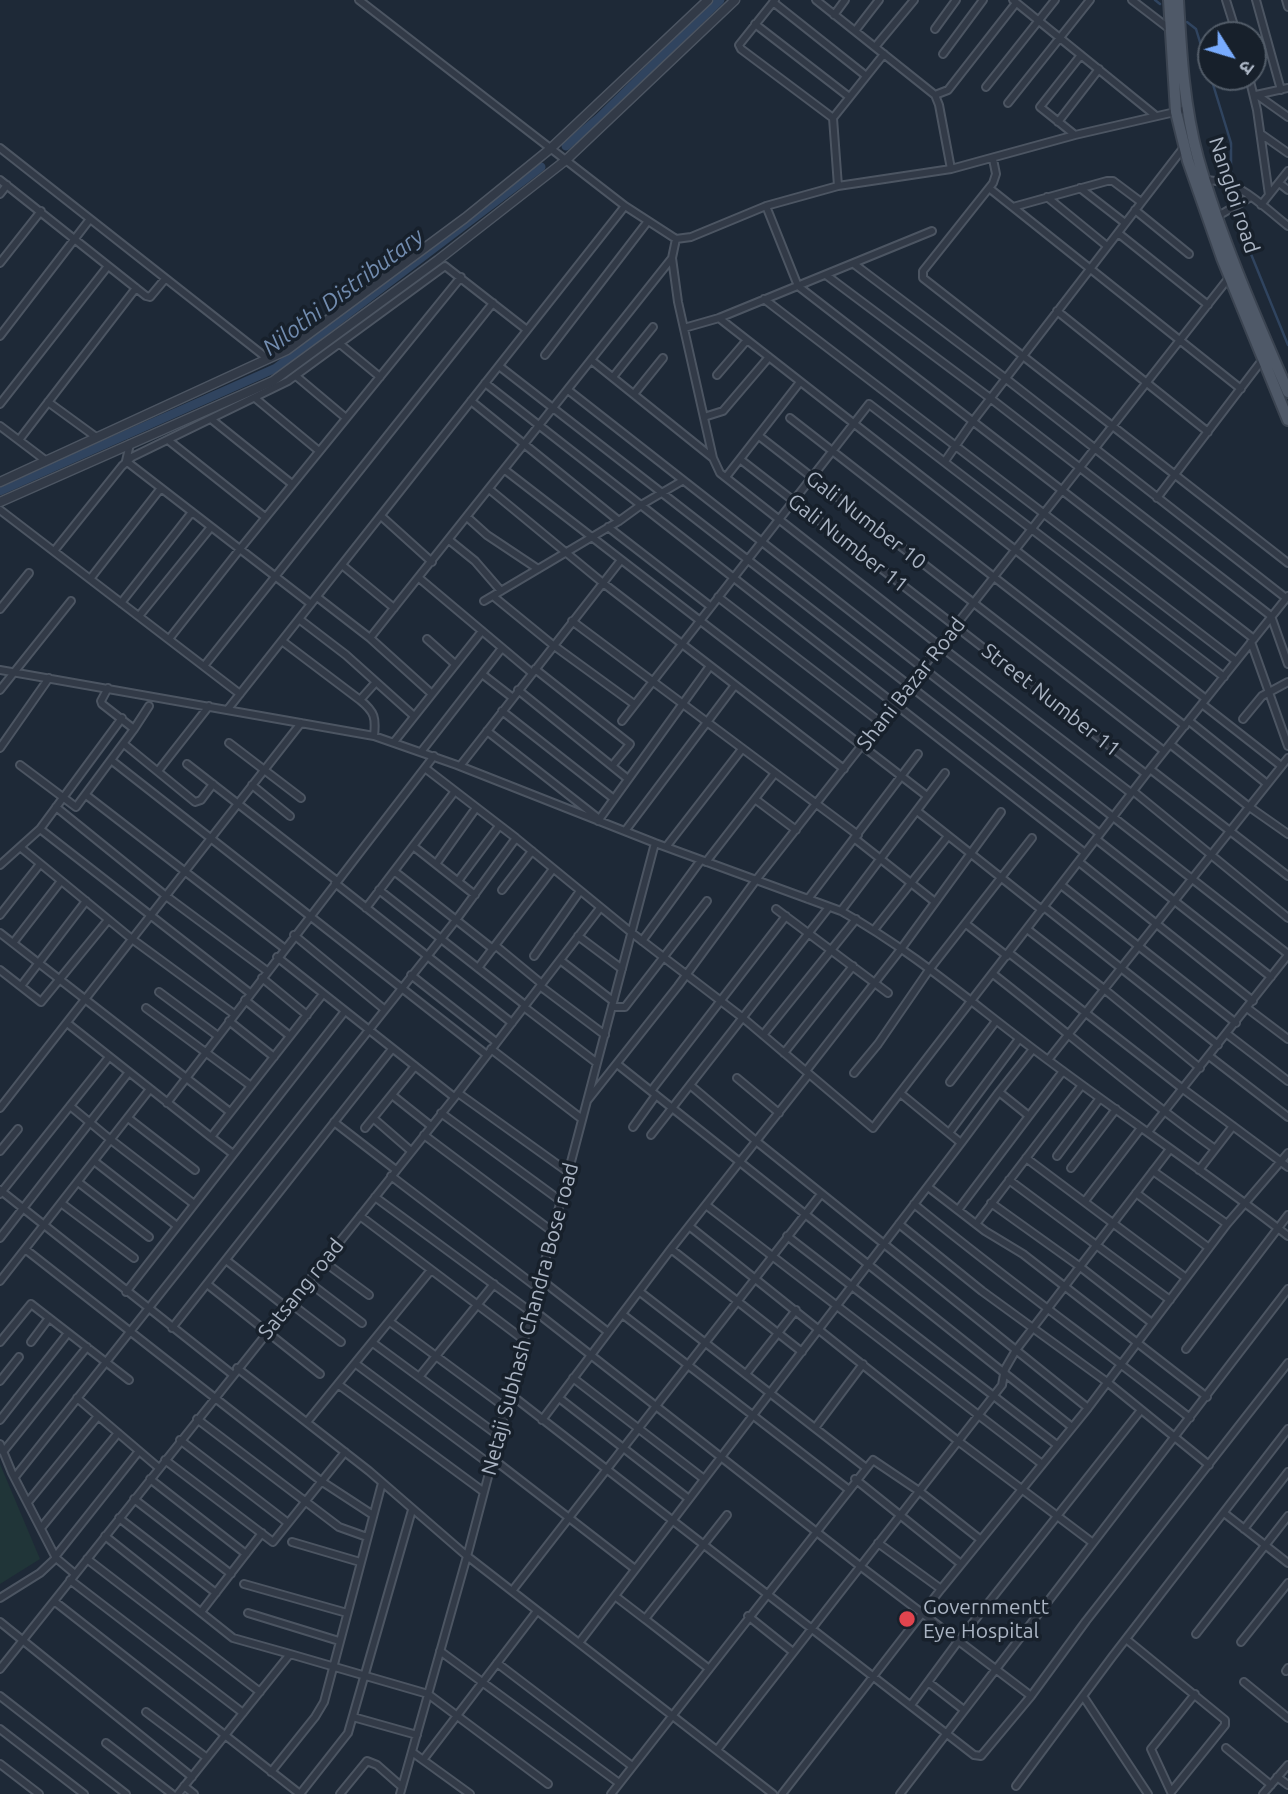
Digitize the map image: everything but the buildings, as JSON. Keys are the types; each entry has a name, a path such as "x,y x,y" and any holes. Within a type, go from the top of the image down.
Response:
{"main road":[{"path":"1169,0 1176,112 1188,161 1288,421"},
{"name":"Nangloi road","path":"1178,0 1188,109 1198,158 1206,180 1224,213 1233,273 1288,392"}],"street":[{"path":"359,0 625,206 677,239 691,237 766,206 838,186 951,169 1075,135 1188,109"},
{"path":"0,482 287,350 465,218 550,149 708,0"},
{"path":"54,551 127,461 296,376 340,344 566,160 735,0"},
{"path":"816,0 935,96 951,169"},
{"path":"834,15 845,0"},
{"path":"855,32 879,0"},
{"path":"875,47 914,0"},
{"path":"934,29 956,0"},
{"path":"943,54 983,0"},
{"path":"986,87 1055,0"},
{"path":"1008,103 1090,0"},
{"path":"1132,0 1172,32"},
{"path":"1226,0 1233,21"},
{"path":"1256,0 1285,89 1256,95"},
{"path":"1286,0 1288,7"},
{"path":"833,118 741,49 741,40 774,1 865,75"},
{"path":"935,96 943,94 954,83 1015,1 1156,117"},
{"path":"755,24 848,96"},
{"path":"838,186 833,118 884,54"},
{"path":"1075,135 1041,109 1040,104 1081,55"},
{"path":"1058,122 1099,69"},
{"path":"1254,91 1269,195"},
{"path":"1256,95 1288,117"},
{"path":"1261,134 1288,153"},
{"path":"945,461 1005,378 1185,145"},
{"path":"0,148 268,359"},
{"path":"993,159 996,174 989,188 921,275 1288,564"},
{"path":"1261,205 1288,171"},
{"path":"0,180 150,297 165,279"},
{"path":"1206,180 1227,182 1236,186 1288,226"},
{"path":"1013,207 1113,181 1142,202"},
{"path":"1279,183 1288,190"},
{"path":"0,194 7,185"},
{"path":"989,188 1241,389"},
{"path":"1080,188 1125,223"},
{"path":"1047,197 1107,246"},
{"path":"1224,213 1251,197"},
{"path":"228,709 625,206"},
{"path":"766,206 798,286 1252,640 1288,746"},
{"path":"1135,210 1189,254"},
{"path":"0,263 41,211"},
{"path":"0,336 90,219"},
{"path":"545,355 648,222"},
{"path":"684,328 719,318 932,232"},
{"path":"1118,233 1208,305"},
{"path":"370,638 672,258 677,239"},
{"path":"672,258 684,328 713,457 720,472 940,646 1211,853 1218,862 1288,918"},
{"path":"442,263 527,330"},
{"path":"0,502 273,381 442,263"},
{"path":"425,768 743,1018 873,1128 1148,771 1287,597 854,264"},
{"path":"0,404 108,266"},
{"name":"Shani Bazar Road","path":"587,1101 687,975 756,880 1233,273"},
{"path":"826,275 1272,616 1288,664"},
{"path":"169,639 461,277"},
{"path":"19,440 136,288"},
{"path":"764,299 1236,661"},
{"path":"204,666 493,303"},
{"path":"1057,311 1208,432"},
{"path":"719,318 1204,701 1280,765"},
{"path":"613,377 653,327"},
{"path":"717,374 747,340"},
{"path":"340,344 380,377"},
{"path":"705,417 723,411 769,357"},
{"path":"634,394 663,358"},
{"path":"1157,498 1263,359"},
{"path":"591,360 713,457"},
{"path":"499,366 1098,836 1271,977"},
{"path":"296,376 346,418"},
{"path":"726,477 800,382"},
{"path":"485,383 1085,853"},
{"path":"568,390 1288,955 1148,1132"},
{"path":"255,398 319,451"},
{"path":"471,401 619,522"},
{"path":"48,402 96,437"},
{"path":"622,721 866,406 872,405 1224,677"},
{"path":"790,418 994,578 1266,783"},
{"path":"211,419 292,484"},
{"path":"0,426 45,460"},
{"name":"Gali Number 10","path":"759,436 1164,751"},
{"path":"168,440 265,517"},
{"path":"127,461 130,444"},
{"name":"Gali Number 11","path":"741,460 956,626"},
{"path":"127,461 311,604"},
{"path":"505,470 927,796"},
{"path":"484,601 619,522 640,505 682,481"},
{"path":"90,579 161,488"},
{"path":"489,489 603,583 844,769"},
{"path":"121,603 192,512"},
{"path":"1,514 54,551 240,694"},
{"path":"381,516 432,562"},
{"path":"467,517 486,535 538,569"},
{"path":"139,616 211,527"},
{"path":"608,527 710,606"},
{"path":"449,540 475,561 501,591"},
{"path":"460,766 621,560"},
{"path":"342,565 394,608"},
{"path":"0,608 29,573"},
{"path":"419,578 502,648 629,744 612,766"},
{"path":"493,596 553,645 634,704"},
{"path":"317,597 370,638 432,694"},
{"path":"718,597 880,722"},
{"path":"0,690 71,601"},
{"path":"299,619 414,716"},
{"path":"572,621 816,804 935,902"},
{"name":"Street Number 11","path":"956,626 1288,876"},
{"path":"394,742 482,631"},
{"path":"427,639 455,664"},
{"path":"282,641 373,711 374,736"},
{"path":"421,752 502,648"},
{"path":"598,820 710,666"},
{"path":"0,670 374,736 460,766 655,844 841,911 901,949 1032,1049 1288,1236"},
{"path":"482,674 513,698"},
{"path":"0,748 49,678"},
{"path":"360,700 376,682"},
{"path":"1243,719 1269,691 1288,682"},
{"path":"625,831 735,685"},
{"path":"108,688 101,701 102,705 134,729"},
{"path":"518,690 628,779"},
{"path":"20,765 76,807 149,706"},
{"path":"158,771 209,706"},
{"path":"502,711 614,799"},
{"path":"0,865 40,829 122,718"},
{"path":"0,1108 300,723"},
{"path":"487,730 598,820"},
{"path":"229,743 301,798"},
{"path":"124,744 198,803 213,784"},
{"path":"1170,744 1288,834"},
{"path":"666,847 742,749"},
{"path":"808,899 918,754"},
{"path":"167,1102 434,757"},
{"path":"1048,1060 1288,758"},
{"path":"111,760 401,987 582,1119"},
{"path":"187,764 512,1023"},
{"path":"642,941 775,773"},
{"path":"841,911 945,773"},
{"path":"252,785 290,816"},
{"path":"366,908 455,791"},
{"path":"86,795 284,948"},
{"path":"755,799 796,830"},
{"path":"56,807 166,896 267,971"},
{"path":"436,864 476,808"},
{"path":"917,811 1218,1045"},
{"path":"542,1420 779,1113 1001,812"},
{"path":"458,881 499,826"},
{"path":"40,829 248,997 290,1036"},
{"path":"874,930 948,836"},
{"path":"15,1478 456,920 516,838"},
{"path":"854,1073 878,1044 929,970 1032,838"},
{"name":"Netaji Subhash Chandra Bose road","path":"401,1791 467,1556 655,844"},
{"path":"20,846 132,939 234,1014"},
{"path":"413,846 475,895"},
{"path":"502,890 532,851"},
{"path":"1079,862 1253,1001"},
{"path":"0,915 40,864"},
{"path":"478,968 553,869"},
{"path":"394,871 605,1035"},
{"path":"13,943 61,881"},
{"path":"1061,886 1236,1023"},
{"path":"379,890 597,1063"},
{"path":"534,956 580,891"},
{"path":"21,986 86,901"},
{"path":"560,960 613,1004 625,1007 707,901"},
{"path":"651,1135 829,907"},
{"name":"Satsang road","path":"0,1669 442,1113 600,908"},
{"path":"776,908 888,993"},
{"path":"633,1126 721,1001 786,916"},
{"path":"763,1035 856,919"},
{"path":"0,970 41,1002 108,920"},
{"path":"966,924 1086,1011 1182,1089 1288,1167"},
{"path":"1027,929 1199,1068"},
{"path":"0,933 230,1112"},
{"path":"294,935 384,1009"},
{"path":"579,936 622,969"},
{"path":"277,957 415,1066 568,1172"},
{"path":"784,1053 853,966"},
{"path":"993,974 1164,1112 1215,1149"},
{"path":"411,975 496,1042"},
{"path":"261,978 307,1016"},
{"path":"159,992 218,1036"},
{"path":"211,1137 323,994"},
{"path":"146,1008 251,1086"},
{"path":"1247,1008 1288,1039"},
{"path":"126,1292 345,1012"},
{"path":"229,1021 274,1057"},
{"path":"950,1082 996,1021"},
{"path":"67,1023 233,1154"},
{"path":"1227,1034 1288,1081"},
{"path":"949,1133 1019,1039"},
{"path":"172,1328 392,1049"},
{"path":"579,1643 1032,1049"},
{"path":"1209,1056 1288,1117"},
{"path":"109,1057 1,1192 172,1328 307,1422 467,1556 773,1794"},
{"path":"617,1064 1072,1427"},
{"path":"365,1128 415,1066"},
{"path":"958,1210 1063,1071"},
{"path":"0,1238 129,1072"},
{"path":"737,1078 779,1113"},
{"path":"690,1085 756,1142 1088,1408"},
{"path":"976,1224 1082,1085"},
{"path":"0,1281 150,1089"},
{"path":"999,1092 1029,1116"},
{"path":"900,1093 961,1143"},
{"path":"392,1095 431,1126"},
{"path":"1057,1156 1100,1098"},
{"path":"70,1105 110,1140 194,1204"},
{"path":"1072,1168 1116,1109"},
{"path":"442,1113 561,1201"},
{"path":"128,1118 195,1170"},
{"path":"373,1118 411,1151"},
{"path":"334,1122 396,1170"},
{"path":"1199,1170 1233,1126"},
{"path":"1085,1201 1141,1128"},
{"path":"0,1151 18,1129"},
{"path":"424,1135 552,1232"},
{"path":"716,1750 1002,1385 1005,1369 1016,1350 1170,1149"},
{"path":"782,1794 961,1564 1088,1408 1227,1224 1288,1153"},
{"path":"1026,1158 1186,1278"},
{"path":"94,1161 177,1226"},
{"path":"1153,1171 1227,1224"},
{"path":"391,1176 538,1288"},
{"path":"1009,1180 1170,1300"},
{"path":"78,1182 149,1237"},
{"path":"928,1186 976,1224 1023,1254 1206,1396"},
{"path":"1136,1193 1209,1248"},
{"path":"512,1591 821,1194"},
{"path":"375,1197 591,1355 1031,1696"},
{"path":"61,1203 134,1258"},
{"path":"991,1203 1152,1323"},
{"path":"914,1204 1190,1418"},
{"path":"706,1205 1042,1464"},
{"path":"360,1216 524,1340"},
{"path":"1186,1349 1288,1216"},
{"path":"899,1224 982,1291 1107,1382 1209,1465"},
{"path":"689,1227 958,1441 1093,1543"},
{"path":"788,1236 1057,1445"},
{"path":"25,1249 321,1481 373,1515"},
{"path":"671,1250 802,1352"},
{"path":"226,1260 341,1342"},
{"path":"323,1261 369,1295"},
{"path":"307,1422 431,1270"},
{"path":"540,1279 608,1332"},
{"path":"307,1281 362,1323"},
{"path":"207,1284 320,1374"},
{"path":"419,1377 494,1284"},
{"path":"900,1794 1288,1289"},
{"path":"640,1292 865,1467"},
{"path":"0,1342 31,1304 129,1380"},
{"path":"746,1374 796,1310"},
{"path":"622,1314 848,1489"},
{"path":"31,1342 49,1318"},
{"path":"390,1322 506,1408"},
{"path":"0,1420 68,1333"},
{"path":"373,1343 499,1436"},
{"path":"3,1452 87,1347"},
{"path":"0,1381 19,1357"},
{"path":"510,1394 946,1734 974,1755 981,1756 1031,1696 1086,1621 1288,1363"},
{"path":"356,1364 568,1517 635,1569"},
{"path":"815,1428 863,1364"},
{"path":"573,1378 704,1479"},
{"path":"339,1385 484,1492"},
{"path":"77,1398 159,1468"},
{"path":"559,1398 689,1499"},
{"path":"911,1705 959,1640 1141,1410"},
{"path":"28,1502 98,1416"},
{"path":"197,1419 339,1527 368,1537"},
{"path":"1016,1786 1288,1429"},
{"path":"41,1528 118,1433"},
{"path":"180,1440 288,1522"},
{"path":"0,1444 56,1558 72,1577 243,1713"},
{"path":"0,1598 40,1573 56,1558 139,1451"},
{"path":"165,1460 273,1542 345,1452"},
{"path":"611,1794 855,1479 873,1460 919,1491 981,1540"},
{"path":"1244,1529 1288,1472"},
{"path":"150,1479 246,1554"},
{"path":"855,1479 961,1564"},
{"path":"271,1772 320,1709 382,1483"},
{"path":"134,1499 231,1574"},
{"path":"54,1601 300,1794 344,1739 353,1717 412,1510"},
{"path":"1224,1513 1288,1563"},
{"path":"645,1619 727,1515"},
{"path":"1196,1633 1288,1516"},
{"path":"119,1518 216,1593"},
{"path":"201,1612 262,1533"},
{"path":"105,1536 233,1638 428,1694 548,1784"},
{"path":"292,1542 360,1562"},
{"path":"878,1543 941,1590"},
{"path":"87,1559 260,1692"},
{"path":"1241,1642 1288,1583"},
{"path":"244,1584 347,1614"},
{"path":"615,1596 708,1668"},
{"path":"423,1760 537,1611"},
{"path":"248,1614 339,1640"},
{"path":"748,1616 793,1652"},
{"path":"0,1622 192,1777"},
{"path":"1126,1639 1195,1694 1226,1722 1172,1793 1151,1749 1195,1694"},
{"path":"440,1651 619,1783"},
{"path":"178,1794 290,1654"},
{"path":"497,1663 632,1766"},
{"path":"928,1682 964,1710"},
{"path":"1244,1682 1288,1718"},
{"path":"0,1696 126,1794"},
{"path":"1083,1696 1148,1794"},
{"path":"146,1712 207,1758"},
{"path":"353,1717 417,1735"},
{"path":"0,1728 83,1794"},
{"path":"106,1743 173,1794"},
{"path":"1226,1748 1271,1785"},
{"path":"412,1752 470,1794"},
{"path":"340,1794 367,1761 377,1765 401,1791"},
{"path":"0,1764 38,1794"},
{"path":"1263,1794 1288,1765"},
{"path":"1277,1777 1288,1785"},
{"path":"184,1787 194,1794"}],"green space":[{"path":"0,1464 40,1559 0,1584"}],"waterway":[{"name":"Nilothi Distributary","path":"566,146 599,118 720,0"},
{"path":"1155,0 1160,4"},
{"path":"1187,22 1196,29 1231,143 1231,197 1240,227 1288,345"},
{"name":"Nilothi Distributary","path":"0,491 276,368 541,167"}],"place":[{"name":"Governmentt Eye Hospital","path":"907,1619"}]}
